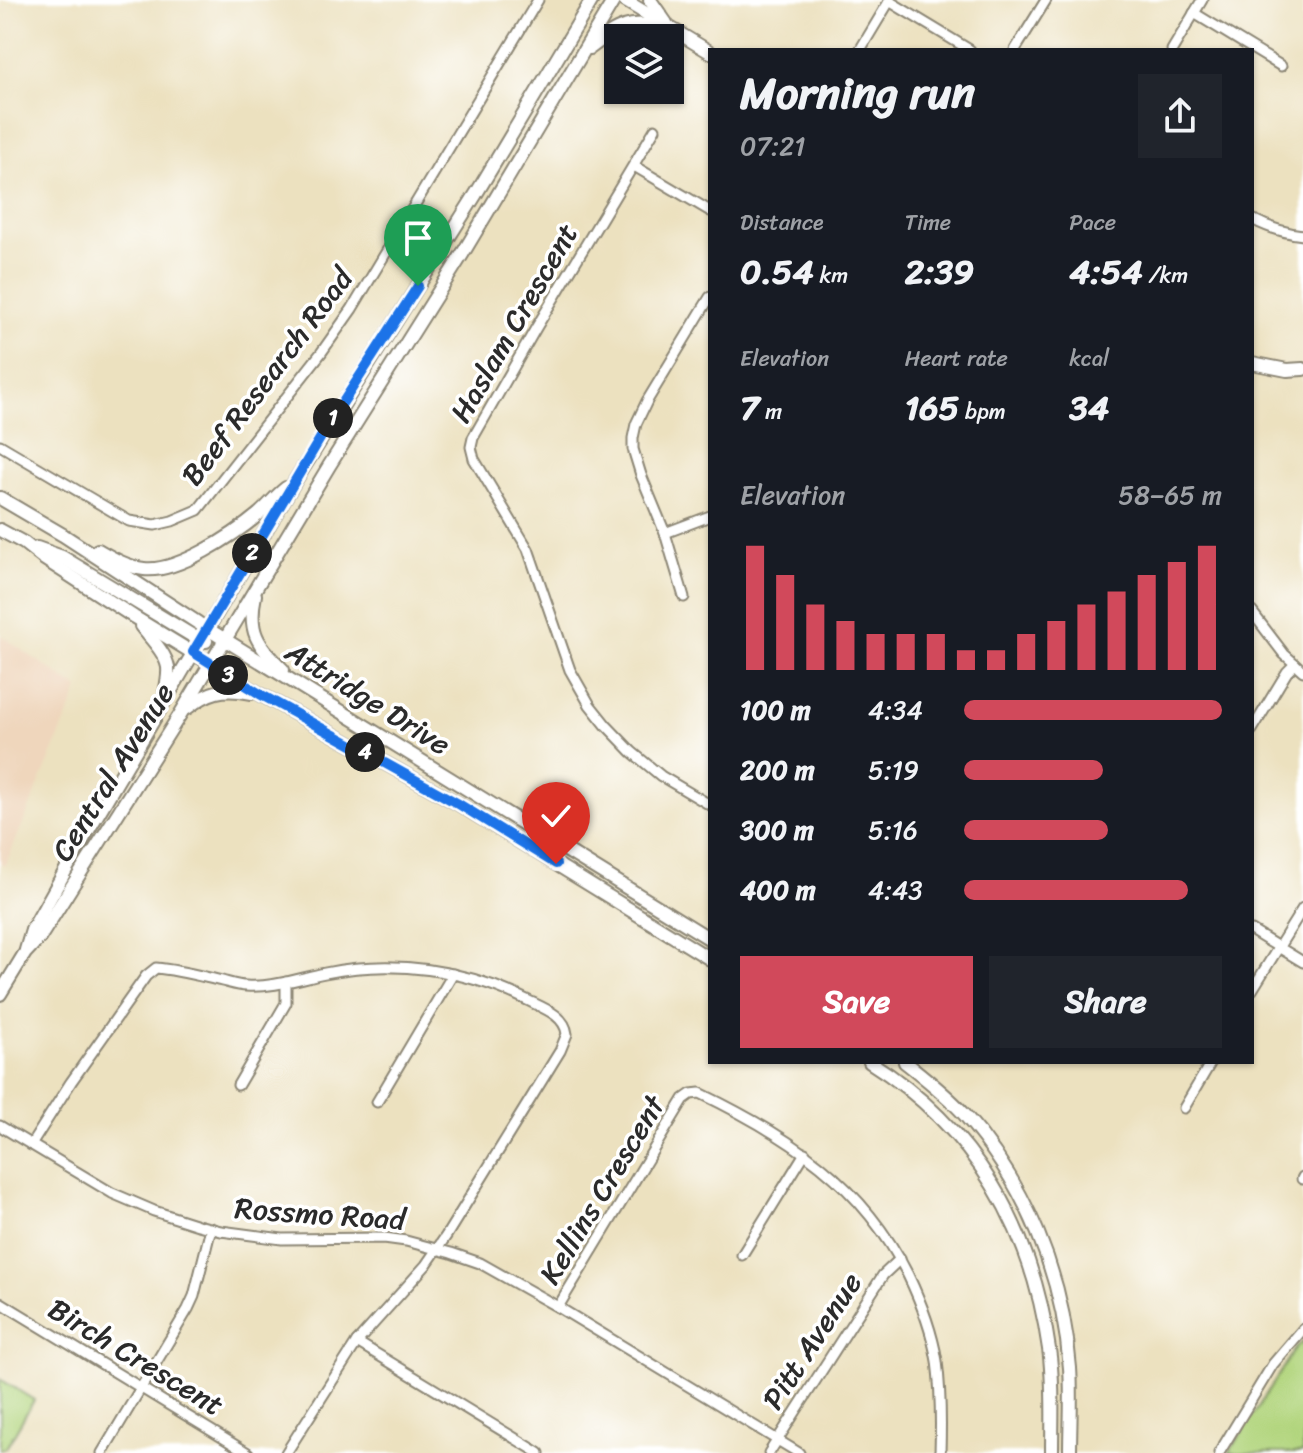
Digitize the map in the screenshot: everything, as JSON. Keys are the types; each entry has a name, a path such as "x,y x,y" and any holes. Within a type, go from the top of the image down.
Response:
{"main road":[{"name":"Central Avenue","path":"25,953 32,930 193,652 592,0"},
{"name":"Central Avenue","path":"0,994 25,953 40,937 181,713 614,0"},
{"path":"624,0 665,24"},
{"path":"650,0 667,24"},
{"path":"684,36 708,51"},
{"path":"584,53 604,38"},
{"path":"1254,363 1287,370 1303,369"},
{"path":"63,535 122,563 141,569 167,568 190,559 250,521 295,481"},
{"name":"Attridge Drive","path":"0,498 63,535 204,635 225,639 708,938"},
{"name":"Attridge Drive","path":"0,530 260,694 457,803 708,958"},
{"path":"24,543 62,557 204,635"},
{"path":"258,584 251,618 256,638 296,684"},
{"path":"134,617 167,664 164,702"},
{"path":"181,713 216,691 240,690 260,694"},
{"path":"873,1064 921,1100 956,1135 997,1192 1022,1240 1040,1296 1049,1352 1052,1453"},
{"path":"908,1064 964,1114 998,1159 1035,1225 1059,1293 1070,1367 1070,1453"}],"street":[{"name":"Beef Research Road","path":"0,445 129,521 155,525 198,510 352,309 538,0"},
{"path":"1016,48 1046,0"},
{"path":"1173,48 1202,0"},
{"path":"861,48 890,1 967,48"},
{"path":"1194,13 1251,48"},
{"path":"1254,50 1281,66"},
{"path":"655,129 634,166 708,210"},
{"name":"Haslam Crescent","path":"634,166 528,341 473,438 471,447 474,459 528,549 570,670 590,705 632,752 661,776 708,804"},
{"path":"1254,220 1286,233 1303,235"},
{"path":"684,597 665,533 641,475 633,438 647,401 708,300"},
{"path":"665,533 708,517"},
{"path":"1254,615 1299,668 1287,672 1254,727"},
{"path":"1254,987 1303,908"},
{"path":"1254,932 1303,962"},
{"path":"31,1145 71,1082 146,976 156,968 246,986 373,967 421,968 487,983 532,1002 563,1021 567,1034 560,1051 437,1250 357,1342 286,1453"},
{"path":"377,1102 453,974"},
{"path":"238,1085 286,1003 286,982"},
{"path":"1184,1108 1210,1064"},
{"name":"Kellins Crescent","path":"558,1307 684,1099 700,1093 805,1153 853,1194 878,1224 919,1298 935,1350 941,1404 940,1453"},
{"name":"Rossmo Road","path":"0,1126 112,1193 154,1211 211,1228 282,1239 384,1238 406,1241 480,1263 799,1453"},
{"path":"742,1255 805,1153"},
{"path":"102,1453 188,1309 211,1228"},
{"name":"Pitt Avenue","path":"769,1453 883,1275 900,1259"},
{"name":"Birch Crescent","path":"0,1302 248,1453"},
{"path":"1219,1453 1273,1364 1303,1329"},
{"path":"357,1342 539,1453"}],"shaded area":[{"path":"0,635 79,689 5,866 0,863"}],"green space":[{"path":"1303,1341 1303,1453 1229,1453 1296,1347"},
{"path":"0,1379 34,1400 6,1448 0,1449"}],"route":[{"path":"418,286 327,427 193,652 260,694 457,803 556,864"}]}
